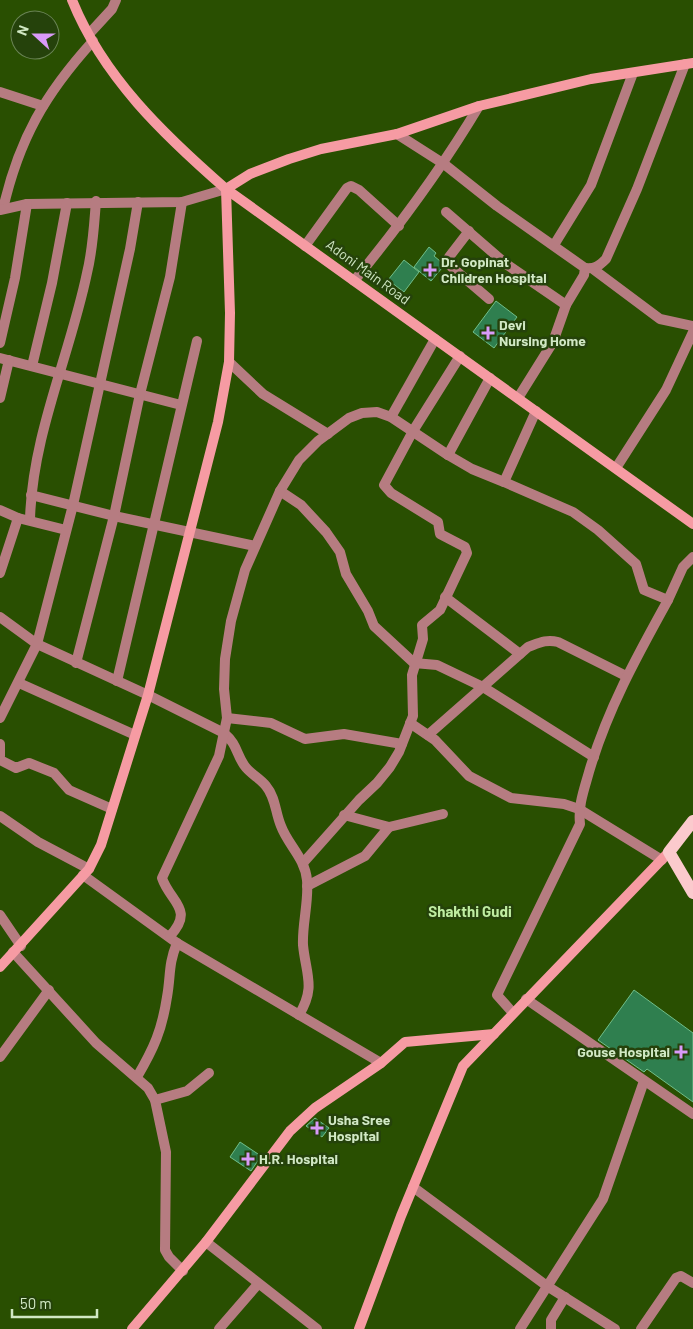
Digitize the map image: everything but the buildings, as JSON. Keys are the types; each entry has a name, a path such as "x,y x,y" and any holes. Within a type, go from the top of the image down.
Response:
{"main road":[{"path":"693,821 665,856 693,893"}],"street":[{"name":"Adoni Main Road","path":"72,0 91,38 121,84 178,147 226,189 693,524"},
{"path":"116,0 112,9 43,106 20,148 2,209 27,204 96,201 182,202 226,189 250,174 321,149 397,134 479,106 584,81 689,64"},
{"path":"518,398 553,342 566,305 584,275 589,268 600,266 606,259 689,64"},
{"path":"554,245 594,178 633,72"},
{"path":"0,92 43,106"},
{"path":"354,281 399,226 444,164 479,106"},
{"path":"397,134 444,164 497,206 660,319 693,326"},
{"path":"305,246 347,188 351,186 359,190 399,226"},
{"path":"0,967 86,872 101,845 148,695 218,422 229,362 230,313 226,189"},
{"path":"30,520 31,495 38,453 88,273 96,201"},
{"path":"0,718 37,644 73,505 98,384 130,249 138,202"},
{"path":"76,663 114,516 140,394 170,277 182,202"},
{"path":"32,366 52,283 66,203"},
{"path":"0,343 15,278 27,204"},
{"path":"446,212 506,264 566,305"},
{"path":"469,231 449,257 447,263 489,299"},
{"path":"616,468 666,390 693,332"},
{"path":"392,417 435,338"},
{"path":"116,681 197,341"},
{"path":"303,863 344,815 390,767 410,723 414,703 412,690 414,663 423,639 422,625 437,614 467,550 440,534 438,522 390,493 384,485 413,431 460,356"},
{"path":"0,398 4,359 181,405"},
{"path":"229,362 263,394 328,434"},
{"path":"448,455 490,378"},
{"path":"504,482 536,411"},
{"path":"137,1077 156,1045 168,991 168,968 180,922 181,911 178,902 162,878 219,756 227,718 224,689 231,621 245,570 280,491 299,460 349,418 362,413 377,412 392,417 472,469 573,512 636,564 644,590 668,600"},
{"path":"280,491 301,505 326,532 340,552 346,574 364,603 374,626 414,663 437,665 483,687 594,757"},
{"path":"31,495 114,516 256,546"},
{"path":"0,510 18,518 66,530"},
{"path":"0,573 18,518"},
{"path":"514,1013 497,995 580,824 579,809 599,738 626,676 668,600 683,567 693,557"},
{"path":"445,597 520,654"},
{"path":"0,617 37,644 148,695 224,733 234,741 243,764 266,786 272,795 280,825 303,863 307,886 303,944 310,992 308,1000 299,1015"},
{"path":"428,735 528,647 549,640 558,642 626,676"},
{"path":"19,683 135,735"},
{"path":"227,718 271,723 306,739 344,734 402,744"},
{"path":"359,1329 413,1187 463,1066 665,856 579,809 564,804 511,798 469,776 428,735 410,723"},
{"path":"0,744 0,756"},
{"path":"0,760 16,768 29,763 54,773 69,790 112,810"},
{"path":"344,815 390,827 443,814"},
{"path":"0,816 86,872 174,940 381,1063"},
{"path":"307,886 365,856 390,827"},
{"path":"0,915 17,949 48,990 96,1042 148,1088 155,1100 166,1152 164,1250 169,1258 183,1271"},
{"path":"0,1057 48,990"},
{"path":"526,999 693,1114"},
{"path":"132,1329 183,1271 290,1131 315,1108 381,1063 405,1042 494,1034"},
{"path":"155,1100 186,1091 209,1073"},
{"path":"520,1329 603,1199 644,1082"},
{"path":"413,1187 547,1286 615,1329"},
{"path":"206,1242 317,1329"},
{"path":"641,1329 676,1278 680,1276 693,1283"},
{"path":"219,1329 258,1284"},
{"path":"551,1329 551,1320 565,1297"}],"place":[{"name":"Dr. Gopinat Children Hospital","path":"430,270"},
{"name":"Devi Nursing Home","path":"488,333"},
{"name":"Gouse Hospital","path":"681,1052"},
{"name":"Usha Sree Hospital","path":"317,1128"},
{"name":"H.R. Hospital","path":"248,1159"}],"district":[{"name":"Shakthi Gudi","path":"470,912"}]}
